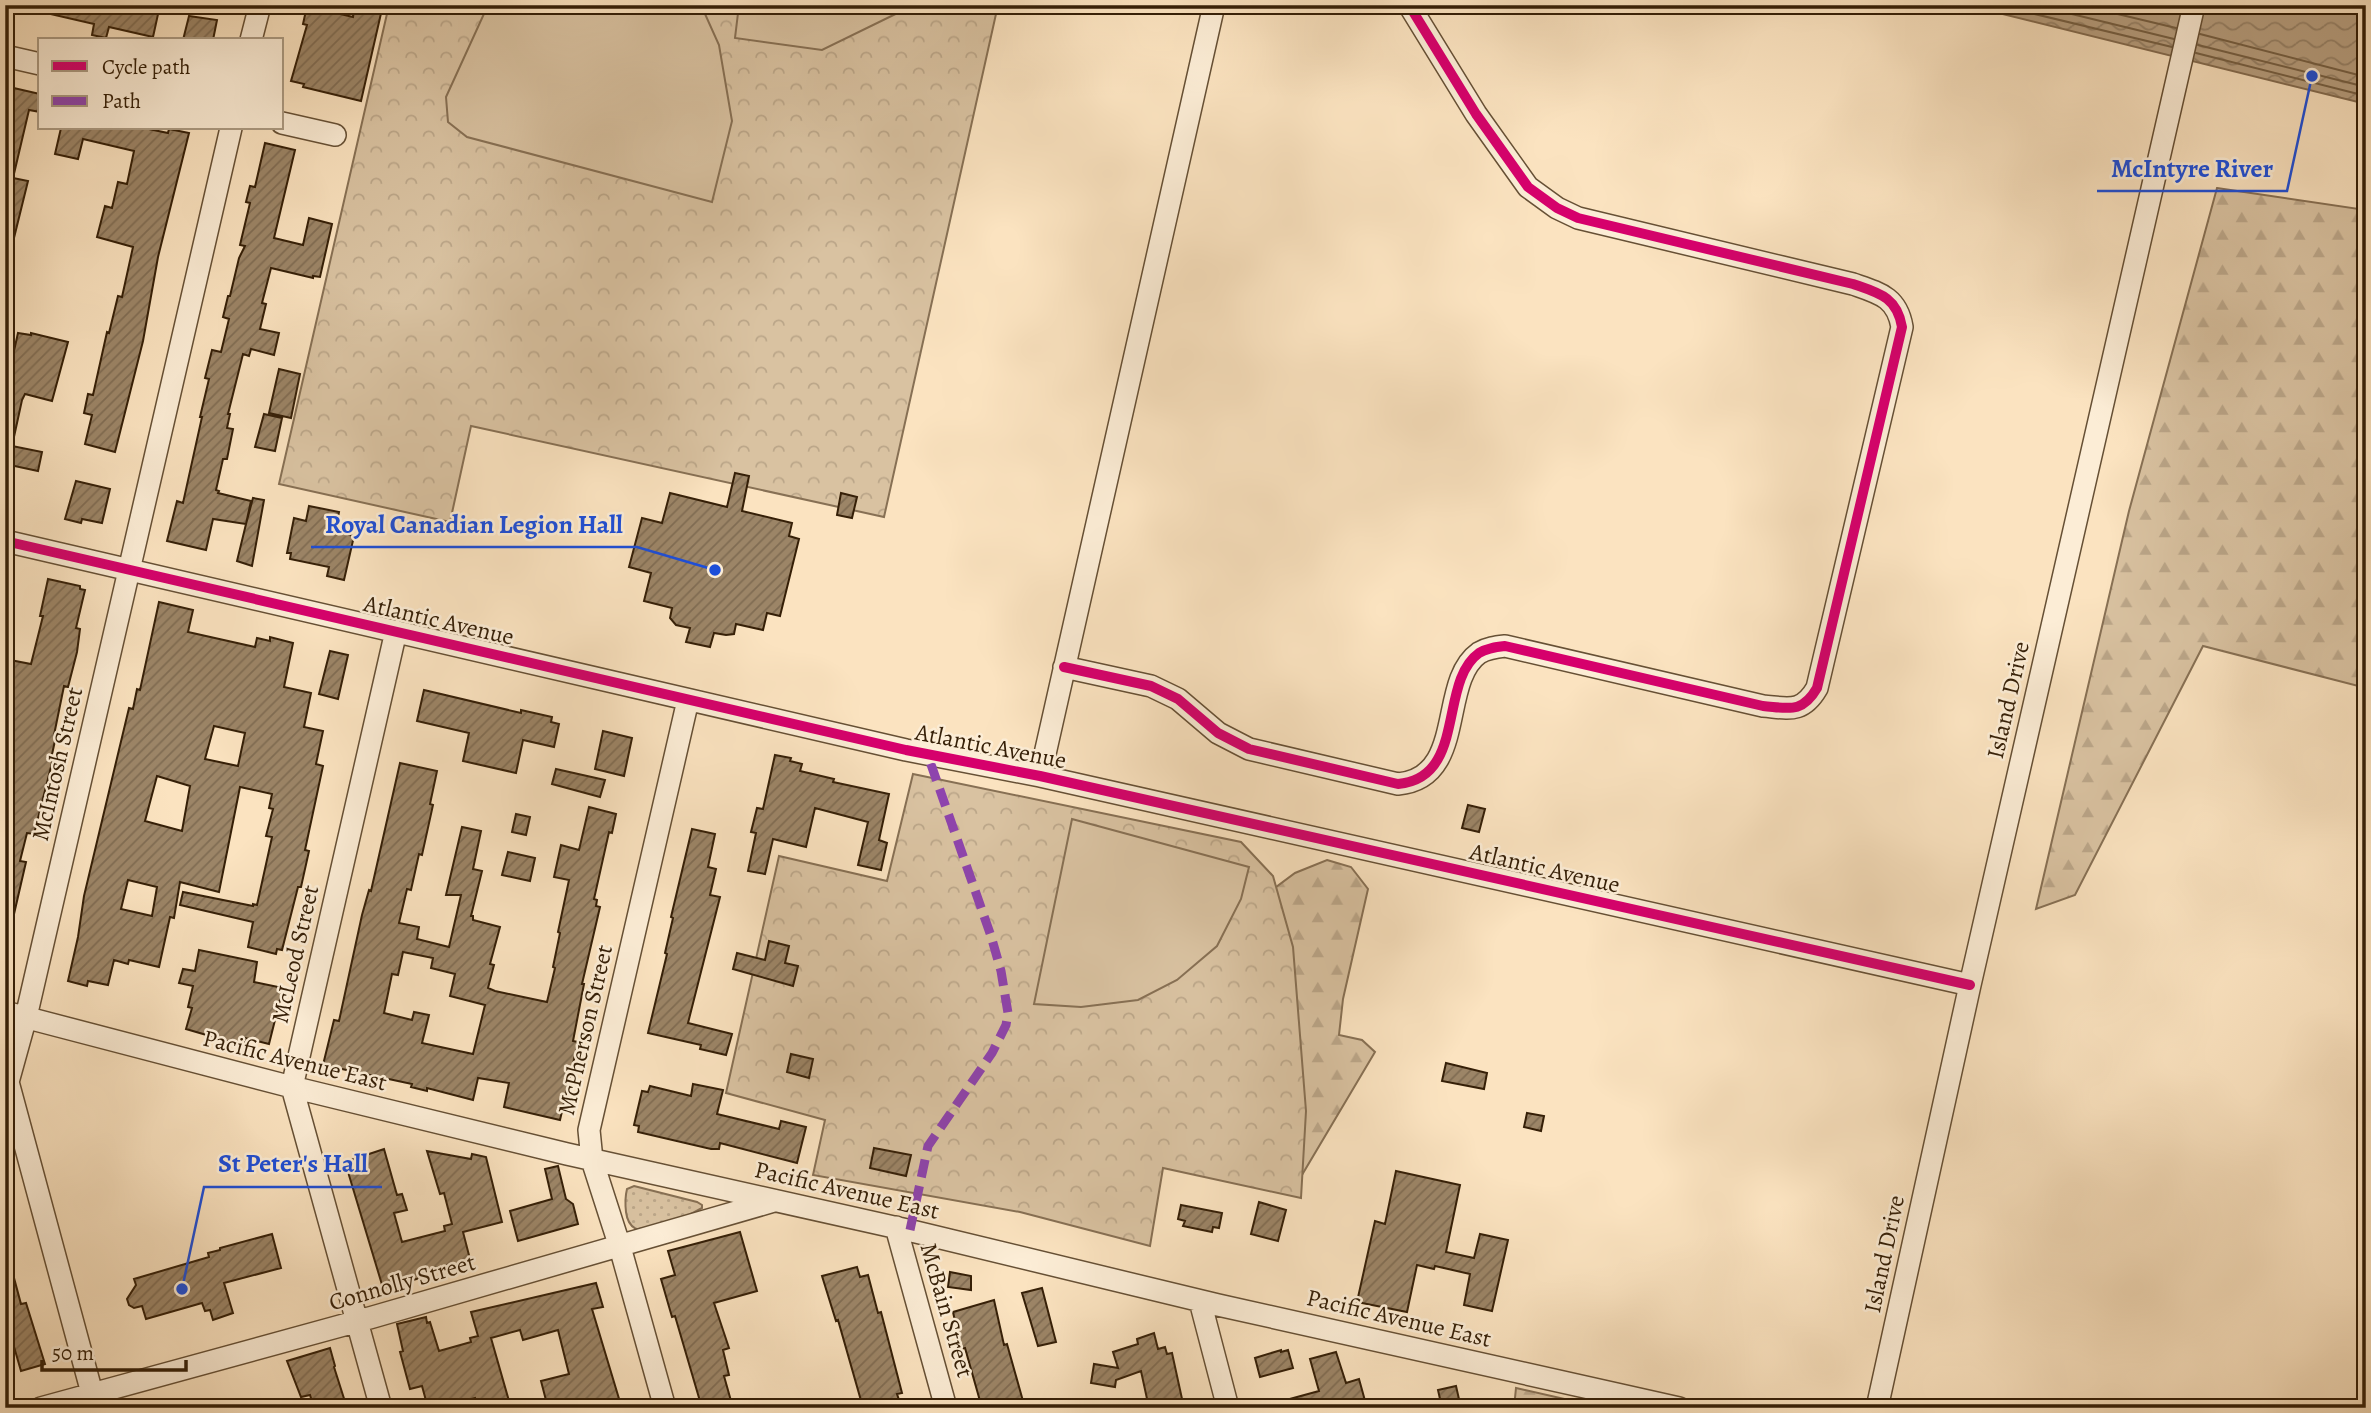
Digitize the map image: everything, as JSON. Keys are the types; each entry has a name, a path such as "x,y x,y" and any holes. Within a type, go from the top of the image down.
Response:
{"street":[{"path":"252,38 260,5"},
{"path":"1040,776 1214,5"},
{"path":"1064,667 1151,686 1178,699 1218,733 1249,749 1398,784 1413,783 1427,775 1435,765 1469,663 1487,648 1505,646 1763,706 1790,709 1804,705 1817,688 1902,327 1894,304 1883,295 1853,284 1578,218 1557,208 1528,187 1476,114 1409,5"},
{"name":"Island Drive","path":"1877,1408 1970,985 2194,5"},
{"path":"5,56 38,64"},
{"path":"284,123 335,135"},
{"name":"McIntosh Street","path":"94,1401 8,1082 14,1025 129,570 231,130"},
{"name":"Atlantic Avenue","path":"5,541 688,701 905,750 1040,776 1970,985"},
{"name":"McLeod Street","path":"381,1408 292,1087 396,631"},
{"name":"McPherson Street","path":"665,1408 621,1247 592,1160 589,1130 688,701"},
{"name":"Pacific Avenue East","path":"14,1025 292,1087 592,1160 896,1227 1200,1301 1679,1408"},
{"name":"Connolly Street","path":"41,1408 94,1401 775,1200"},
{"name":"McBain Street","path":"896,1227 946,1408"},
{"path":"1200,1301 1228,1408"}],"green space":[{"path":"389,5 998,5 884,517 471,426 450,522 279,484"},
{"path":"488,5 701,5 719,45 732,121 712,202 467,137 448,122 446,97"},
{"path":"739,5 914,5 822,50 735,38"},
{"path":"2217,188 2366,210 2366,688 2203,646 2075,895 2036,909 2129,511"},
{"path":"913,774 1241,842 1273,876 1293,947 1306,1111 1301,1198 1163,1168 1150,1246 1020,1212 813,1175 825,1120 726,1093 779,856 887,881"},
{"path":"1072,819 1249,867 1241,899 1217,946 1177,980 1138,1000 1081,1007 1034,1004"},
{"path":"1327,860 1351,867 1368,889 1343,999 1339,1035 1362,1040 1375,1052 1293,1190 1264,896 1295,873"},
{"path":"634,1186 697,1202 702,1208 658,1228 647,1231 637,1229 630,1223 626,1212 627,1189"},
{"path":"1516,1388 1604,1408 1514,1408"}],"water":[{"path":"1966,5 2366,5 2366,104"}],"building":[{"path":"46,5 160,5 153,37 109,27 106,38 92,35 94,24 46,13"},
{"path":"355,5 379,5 378,9 382,9 361,101 303,87 304,84 291,81 307,25 303,24 307,6 353,17"},
{"path":"189,16 217,20 213,38 184,38"},
{"path":"5,86 38,94 38,112 29,110 13,178 28,181 11,250 5,249"},
{"path":"61,130 154,130 168,133 169,130 174,130 189,133 158,257 143,341 115,452 85,444 92,415 84,413 88,394 93,395 118,296 122,297 133,247 97,237 105,206 112,208 118,182 127,184 134,151 83,139 78,159 55,154"},
{"path":"265,143 295,150 274,238 303,245 309,218 332,224 320,277 313,278 271,268 262,303 266,304 260,329 279,333 274,355 251,349 249,356 243,354 228,414 227,428 233,429 227,459 223,459 216,490 218,493 251,501 246,524 213,519 206,550 167,541 177,501 183,503 202,417 209,379 205,378 212,350 221,352 229,319 223,317 239,258 245,246 240,245 250,203 246,202 250,186 255,187"},
{"path":"18,333 31,333 68,342 52,401 25,394 22,400 12,446 42,452 38,471 5,464 5,372 9,373"},
{"path":"279,369 300,374 291,418 269,413"},
{"path":"264,414 282,418 275,451 255,447"},
{"path":"735,473 749,476 742,511 792,523 789,536 799,539 780,616 767,613 763,630 736,624 734,634 714,633 710,647 686,642 690,628 676,625 670,618 672,608 644,601 651,573 629,567 642,518 662,523 670,493 727,507"},
{"path":"76,481 110,489 102,523 82,519 81,523 65,519"},
{"path":"841,493 857,497 852,518 837,515"},
{"path":"253,498 264,500 252,566 237,561"},
{"path":"309,506 339,512 335,532 354,536 344,580 327,576 329,567 290,559 291,553 287,553 294,518 306,521"},
{"path":"48,579 80,586 80,589 85,590 76,628 80,629 77,652 68,687 64,686 54,735 53,759 34,834 27,833 20,861 26,862 11,927 5,926 5,787 12,758 9,758 13,734 5,733 5,659 31,664 43,616 40,616"},
{"path":"159,602 193,610 188,632 255,647 257,638 270,641 270,637 293,643 284,687 311,693 304,727 323,731 316,764 323,766 305,850 309,851 282,950 277,949 276,954 248,947 253,922 180,905 183,892 257,905 272,837 266,836 273,809 269,808 272,794 240,787 219,892 180,882 174,918 170,917 159,967 129,960 128,964 114,960 108,985 88,981 87,986 68,981 84,896 129,708 133,709 137,689 140,690","holes":["214,726 245,733 238,766 205,759","157,776 190,786 182,831 145,821","128,880 157,887 152,916 121,909"]},
{"path":"330,651 348,655 338,699 319,694"},
{"path":"424,690 521,713 521,710 552,717 551,722 559,724 554,747 523,740 516,773 463,761 469,733 417,721"},
{"path":"603,731 632,738 624,776 595,769"},
{"path":"775,755 791,758 790,761 802,764 800,771 834,779 833,782 889,794 879,840 887,843 881,870 858,865 868,822 815,808 806,847 773,839 765,874 748,871 756,833 751,832 757,808 763,809"},
{"path":"400,763 437,771 422,855 419,854 411,890 407,889 399,923 419,927 417,939 449,947 461,895 446,895 462,827 481,831 473,869 482,871 471,916 473,920 500,927 490,964 494,965 488,988 547,1002 569,880 554,877 561,845 579,850 589,807 616,814 612,833 609,832 594,899 597,900 596,906 600,907 582,984 573,1041 578,1042 560,1120 504,1107 509,1083 478,1078 473,1100 323,1065 334,1020 339,1021 362,915 369,890 371,891","holes":["403,952 433,958 431,968 455,974 450,996 485,1005 473,1054 422,1043 429,1015 414,1012 412,1020 384,1013 392,974 398,975"]},
{"path":"556,769 605,780 600,797 552,784"},
{"path":"1468,805 1485,809 1479,832 1462,828"},
{"path":"516,814 530,817 526,835 512,832"},
{"path":"692,829 715,834 708,867 716,869 710,895 720,897 688,1023 732,1034 726,1055 700,1049 701,1045 648,1033"},
{"path":"508,852 535,858 530,881 502,875"},
{"path":"769,941 789,946 785,963 798,966 793,986 733,969 737,953 765,960"},
{"path":"199,950 257,962 254,982 283,988 269,1044 245,1038 244,1046 186,1029 192,1008 188,1007 193,986 179,983 183,969 195,971"},
{"path":"791,1054 813,1059 809,1078 787,1072"},
{"path":"1446,1063 1487,1073 1484,1089 1442,1081"},
{"path":"693,1084 723,1090 717,1114 779,1129 781,1121 806,1127 797,1163 720,1143 719,1149 711,1149 638,1132 639,1126 634,1125 642,1091 648,1092 650,1086 691,1096"},
{"path":"1527,1113 1544,1116 1541,1131 1524,1127"},
{"path":"874,1148 911,1155 906,1176 870,1168"},
{"path":"384,1149 397,1195 402,1194 407,1210 394,1213 402,1242 445,1231 444,1226 452,1224 444,1193 440,1194 427,1151 471,1159 472,1154 486,1157 502,1222 463,1232 471,1263 452,1268 451,1264 422,1271 424,1277 383,1288 345,1162"},
{"path":"558,1166 566,1199 573,1204 578,1224 518,1241 510,1211 552,1199 545,1169"},
{"path":"1396,1171 1460,1185 1446,1252 1474,1258 1480,1234 1508,1240 1492,1311 1464,1305 1470,1274 1435,1266 1434,1269 1417,1265 1407,1312 1357,1302 1375,1221 1385,1224"},
{"path":"1259,1202 1286,1210 1278,1241 1251,1234"},
{"path":"1181,1205 1222,1213 1219,1228 1213,1227 1212,1232 1183,1226 1185,1221 1178,1219"},
{"path":"740,1232 757,1291 714,1303 729,1348 723,1350 729,1375 724,1376 733,1408 702,1408 675,1316 672,1317 661,1279 675,1275 668,1251"},
{"path":"272,1234 281,1268 224,1283 233,1313 213,1320 210,1310 205,1311 202,1303 146,1319 142,1306 134,1308 129,1305 127,1299 136,1285 134,1279 209,1257 208,1253 220,1248"},
{"path":"10,1263 21,1304 26,1303 45,1364 21,1371 8,1326 5,1327 5,1264"},
{"path":"857,1267 860,1277 868,1275 878,1313 881,1312 902,1393 897,1394 899,1400 872,1408 869,1408 867,1403 862,1404 838,1320 836,1321 822,1276"},
{"path":"950,1272 971,1276 971,1290 948,1287"},
{"path":"596,1283 603,1307 592,1309 620,1402 597,1408 548,1408 541,1381 569,1374 558,1330 523,1340 520,1330 491,1338 511,1408 476,1408 475,1398 428,1408 422,1386 410,1389 400,1352 403,1351 397,1324 426,1317 439,1351 471,1342 470,1338 478,1336 471,1312"},
{"path":"1042,1288 1056,1342 1038,1346 1022,1293"},
{"path":"994,1300 1004,1345 1007,1344 1023,1401 1001,1408 982,1408 965,1348 961,1349 953,1312"},
{"path":"1154,1333 1158,1349 1165,1347 1167,1354 1172,1353 1184,1408 1149,1408 1141,1371 1116,1380 1115,1387 1091,1383 1094,1364 1118,1368 1113,1352 1138,1344 1137,1339"},
{"path":"330,1348 347,1408 314,1408 310,1395 301,1397 287,1361"},
{"path":"1288,1350 1293,1368 1260,1377 1255,1358"},
{"path":"1336,1352 1346,1383 1359,1379 1367,1408 1276,1408 1275,1403 1319,1391 1310,1359"},
{"path":"1456,1386 1461,1408 1442,1408 1438,1390"}],"marked path":[{"path":"910,1230 928,1146 992,1053 1006,1025 1008,1013 1001,971 991,936 927,753"}],"cycle path":[{"path":"1064,667 1151,686 1178,699 1218,733 1249,749 1398,784 1420,778 1434,765 1443,748 1459,685 1467,667 1479,653 1492,648 1505,646 1763,706 1794,708 1806,702 1817,688 1902,327 1896,309 1879,294 1853,284 1578,218 1557,208 1528,187 1476,114 1409,5"},
{"path":"5,541 906,750 1040,776 1970,985"}],"place":[{"name":"McIntyre River","path":"2312,76"},
{"name":"Royal Canadian Legion Hall","path":"715,570"},
{"name":"St Peter's Hall","path":"182,1289"}]}
